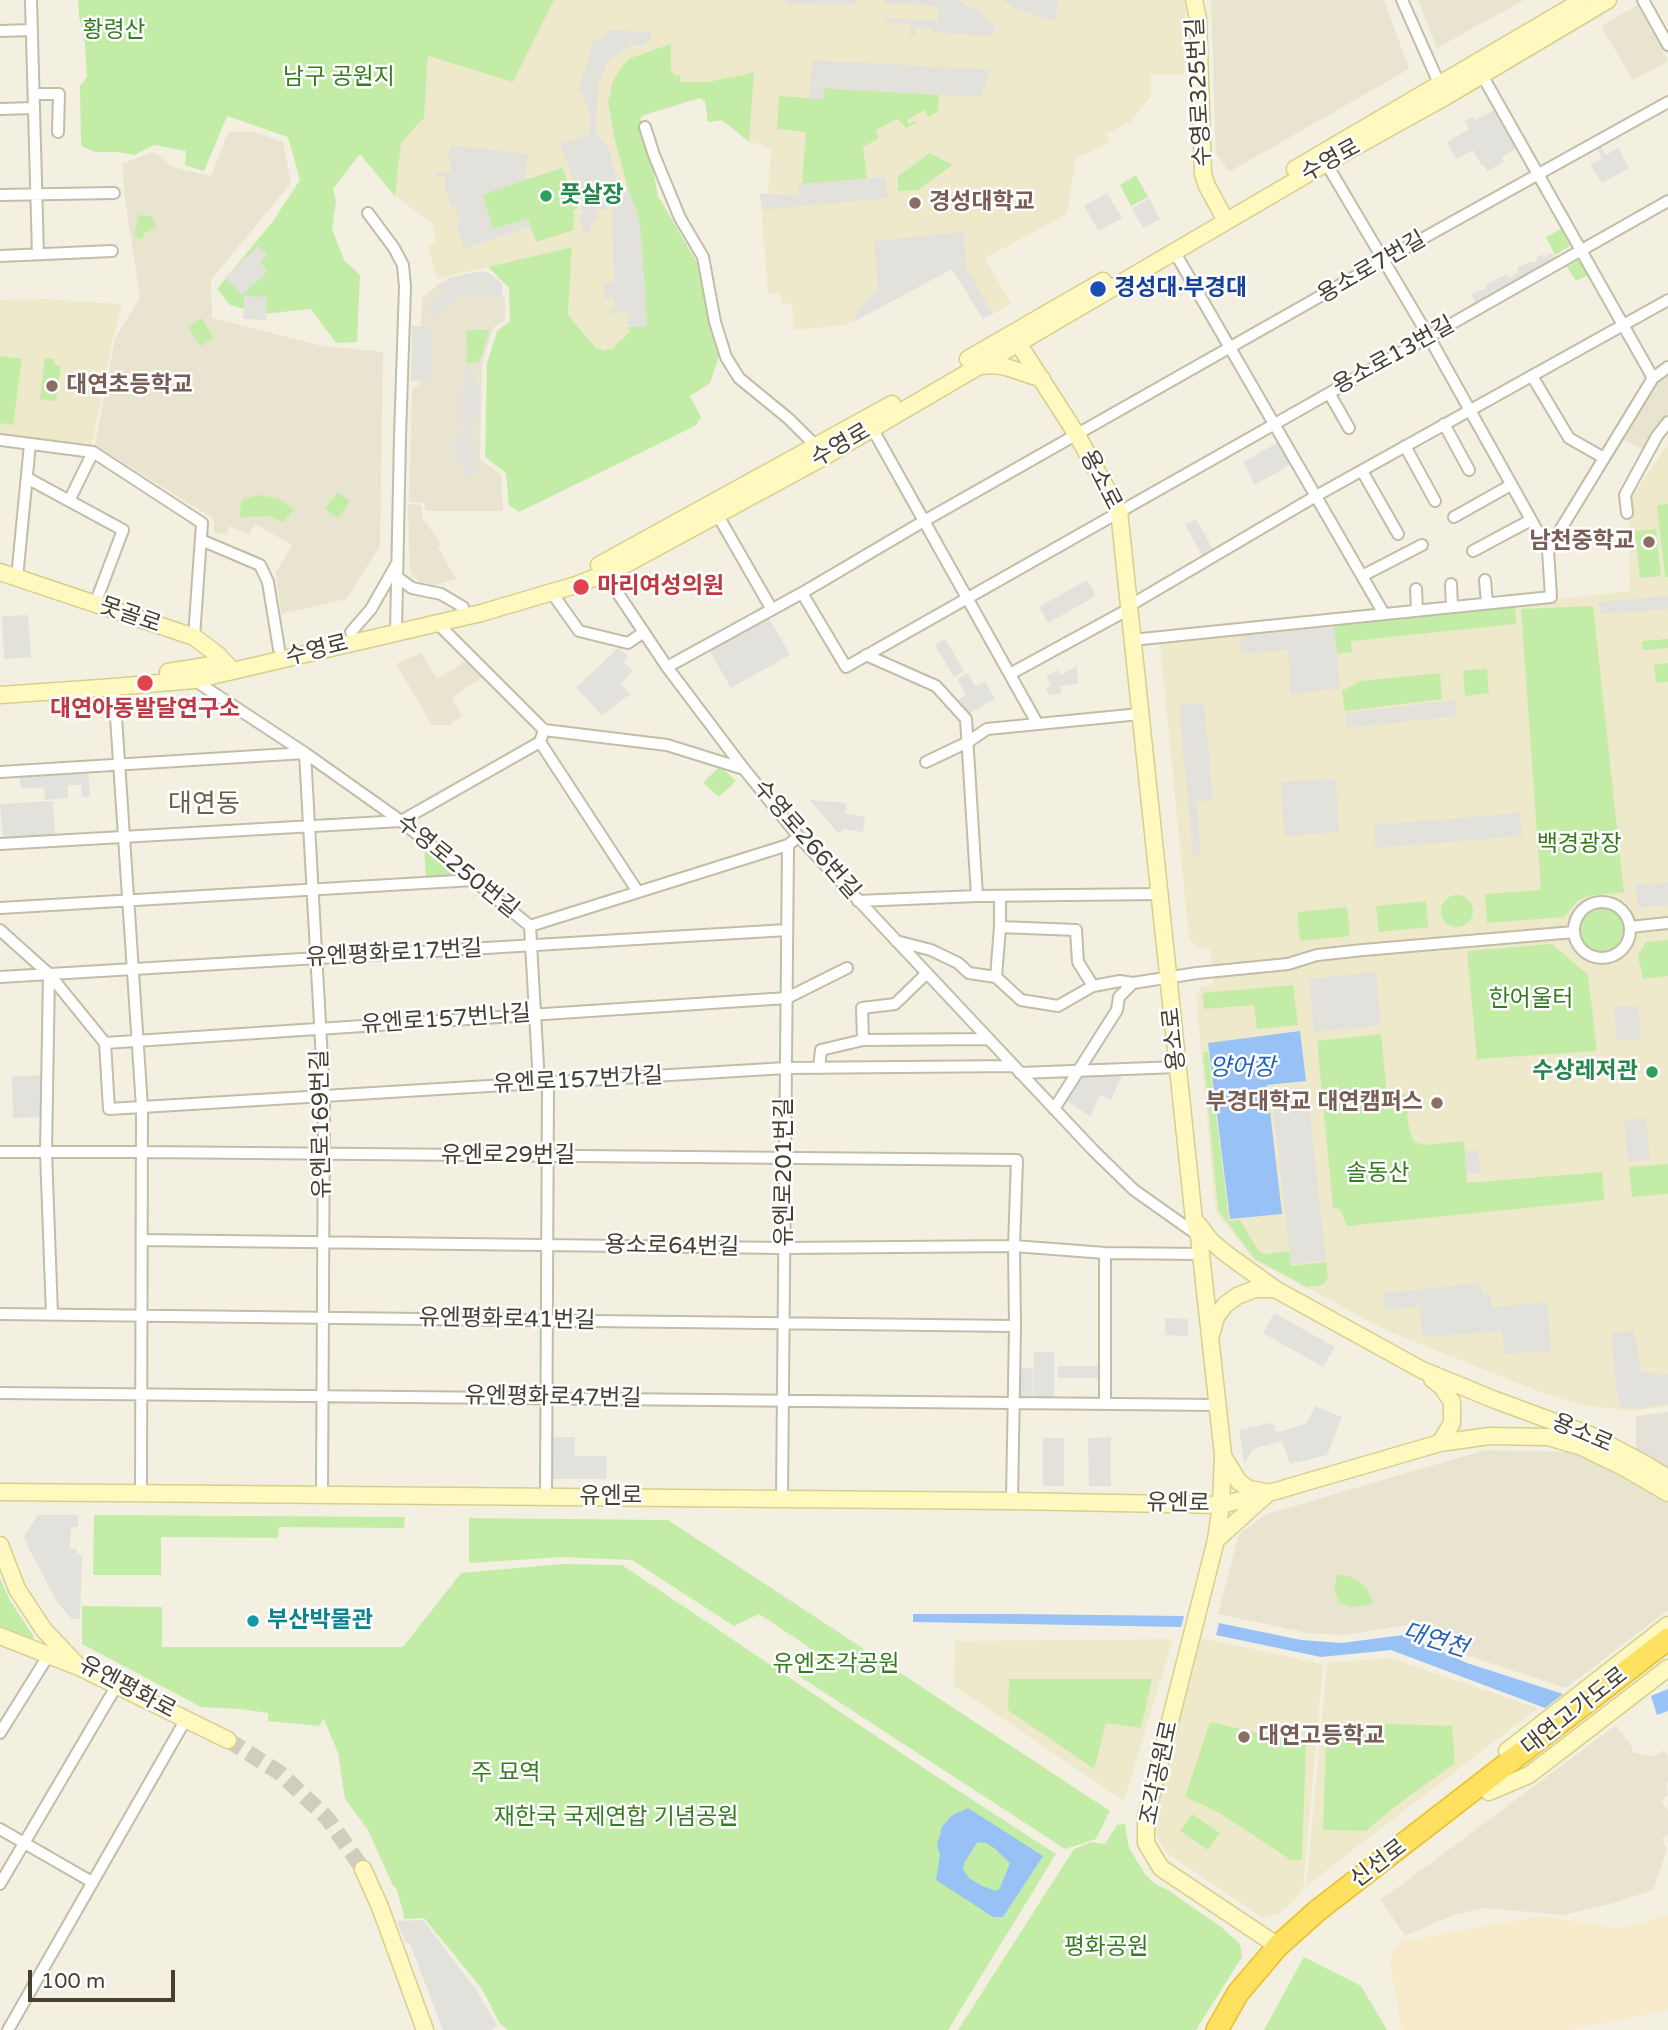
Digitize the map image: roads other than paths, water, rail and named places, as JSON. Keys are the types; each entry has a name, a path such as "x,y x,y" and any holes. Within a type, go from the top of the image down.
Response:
{"highway":[{"name":"대연고가도로","path":"1485,1788 1668,1639"},
{"name":"대연고가도로","path":"1559,1730 1668,1652"},
{"name":"신선로","path":"1217,2030 1238,1993 1278,1946 1317,1911 1485,1788"},
{"path":"1233,2030 1247,2006 1288,1953 1485,1788"}],"main road":[{"name":"수영로325번길","path":"1194,0 1198,19 1203,174 1224,217"},
{"name":"수영로","path":"0,684 229,667 396,626 545,585 592,569 817,447 1224,217 1326,163 1583,0"},
{"name":"수영로","path":"0,695 194,680 279,649 351,632 437,623 552,593 605,574 640,558 822,458 1018,343 1174,251 1314,157 1442,91 1482,75 1608,0"},
{"name":"용소로","path":"1018,343 1077,435 1119,511 1194,1220 1225,1253 1275,1289 1422,1370 1593,1436 1668,1478"},
{"path":"976,366 1006,367 1042,380"},
{"name":"못골로","path":"0,572 194,638 229,667"},
{"path":"1194,1220 1199,1236 1223,1455 1239,1482 1249,1489 1269,1493"},
{"path":"1210,1338 1216,1317 1225,1305 1237,1296 1255,1289 1275,1289"},
{"path":"1216,1540 1269,1493 1440,1443 1452,1423 1452,1402 1442,1387 1422,1370"},
{"name":"용소로","path":"1440,1443 1489,1436 1548,1437 1582,1447 1623,1466 1668,1493"},
{"name":"조각공원로","path":"1223,1455 1221,1505 1216,1540 1146,1816 1146,1843 1161,1868 1278,1946"},
{"name":"유엔로","path":"0,1492 1221,1505 1269,1493"},
{"name":"유엔평화로","path":"0,1545 17,1589 44,1630 79,1667 228,1740"},
{"path":"1485,1788 1508,1749 1668,1625"},
{"path":"0,1636 79,1667"},
{"path":"1485,1788 1529,1775 1668,1668"},
{"path":"363,1869 380,1907 425,2030"}],"street":[{"path":"31,0 38,254"},
{"path":"1402,0 1442,91"},
{"path":"1643,0 1668,45"},
{"path":"0,31 32,30"},
{"path":"1482,75 1653,378"},
{"path":"34,94 60,94 58,132"},
{"name":"용소로7번길","path":"667,667 1668,102"},
{"path":"0,109 34,108"},
{"path":"645,127 678,216 703,257 715,322 726,357 739,378 789,419 817,447"},
{"path":"1132,640 1551,597 1548,550 1429,337 1326,163"},
{"path":"0,195 114,193"},
{"name":"용소로13번길","path":"866,655 1668,201"},
{"path":"368,213 403,265 405,287 396,626"},
{"path":"0,256 112,251"},
{"path":"1174,251 1384,614"},
{"path":"1010,674 1129,608 1316,496 1668,300"},
{"path":"1548,550 1653,378 1668,367"},
{"path":"1532,376 1569,438 1604,458"},
{"path":"1329,393 1349,428"},
{"path":"1627,513 1625,495 1657,436 1668,422"},
{"path":"1444,424 1469,470"},
{"path":"872,428 1037,723"},
{"path":"0,440 93,453 202,523 194,638"},
{"path":"17,578 30,444"},
{"path":"1405,446 1435,501"},
{"path":"69,501 93,453"},
{"path":"1362,471 1398,534"},
{"path":"27,478 123,530 94,604"},
{"path":"1454,517 1511,485"},
{"path":"717,514 771,608"},
{"path":"1473,551 1531,520"},
{"path":"201,540 260,565 268,582 279,649"},
{"path":"1362,576 1422,545"},
{"path":"351,632 385,587 397,563"},
{"path":"605,574 667,667 744,769"},
{"path":"397,577 412,588 441,594 463,607"},
{"path":"1485,580 1487,603"},
{"path":"1451,584 1452,607"},
{"path":"1416,589 1418,611"},
{"path":"552,593 579,631 628,643 644,632"},
{"path":"802,593 846,667 866,655 936,686 966,719 977,896"},
{"path":"0,844 401,821 540,742 544,730 437,623"},
{"name":"수영로250번길","path":"194,680 305,752 401,821 530,926 788,845 799,837"},
{"path":"114,687 142,1107 141,1493"},
{"path":"926,762 968,742 987,729 1140,714"},
{"name":"수영로266번길","path":"544,730 667,745 744,769 799,837 1093,1150 1135,1189 1199,1236"},
{"path":"540,742 638,892"},
{"path":"0,772 305,752"},
{"name":"유엔로169번길","path":"305,752 324,1096 322,1495"},
{"name":"유엔로201번길","path":"782,1499 788,845"},
{"path":"0,908 474,880"},
{"path":"858,901 977,896 1159,894"},
{"path":"996,977 1000,896"},
{"path":"1602,902 1624,912 1630,927 1630,935 1624,948 1605,958 1594,957 1584,951 1574,932 1577,919 1584,909 1602,902"},
{"path":"1630,927 1668,923"},
{"path":"530,926 548,1156 546,1497"},
{"path":"1000,927 1076,930 1078,962 1093,986"},
{"path":"0,930 49,974 105,1043"},
{"name":"유엔평화로17번길","path":"0,977 787,930"},
{"path":"896,941 931,950 958,963 970,973 996,977 1021,1000 1058,1006 1093,986 1120,981 1133,984 1197,973 1288,964 1317,955 1574,932"},
{"path":"787,998 847,968"},
{"path":"863,1040 862,1008 895,1004 927,973"},
{"path":"49,974 46,1152 52,1315"},
{"path":"1054,1109 1096,1045 1116,1010 1119,997 1133,984"},
{"name":"유엔로157번나길","path":"105,1043 787,998"},
{"path":"819,1068 821,1050 863,1040 988,1038"},
{"name":"유엔로157번가길","path":"105,1043 109,1109 786,1068 1078,1071 1178,1067"},
{"name":"유엔로29번길","path":"0,1152 1017,1160 1014,1246"},
{"name":"용소로64번길","path":"142,1240 785,1248 1014,1246 1105,1253 1201,1254"},
{"path":"1012,1501 1014,1246"},
{"path":"1105,1253 1105,1404"},
{"name":"유엔평화로41번길","path":"0,1314 1015,1326"},
{"name":"유엔평화로47번길","path":"0,1393 1216,1405"},
{"path":"0,1733 48,1656"},
{"path":"0,1884 117,1685"},
{"path":"0,2025 8,2030 186,1719"},
{"path":"0,1829 92,1882"}],"water":[{"name":"양어장","path":"1300,1031 1306,1081 1267,1085 1282,1214 1230,1219 1208,1043"},
{"path":"913,1614 1184,1616 1181,1627 913,1622"},
{"path":"1219,1623 1301,1640 1342,1643 1403,1635 1467,1663 1563,1694 1545,1708 1391,1650 1321,1657 1216,1635"},
{"path":"1668,1689 1668,1711 1657,1715 1651,1696"},
{"path":"968,1808 1043,1856 1003,1917 993,1917 936,1880 940,1855 937,1845 942,1827 951,1816","holes":["986,1843 1010,1863 1000,1888 996,1891 969,1878 963,1869 976,1844"]}],"tunnel":[{"path":"228,1740 280,1773 327,1818 363,1869"}],"place":[{"name":"풋살장","path":"546,196"},
{"name":"경성대학교","path":"915,203"},
{"name":"경성대·부경대","path":"1098,289"},
{"name":"대연초등학교","path":"52,386"},
{"name":"남천중학교","path":"1649,542"},
{"name":"마리여성의원","path":"581,587"},
{"name":"대연아동발달연구소","path":"145,683"},
{"name":"수상레저관","path":"1652,1072"},
{"name":"부경대학교 대연캠퍼스","path":"1437,1103"},
{"name":"부산박물관","path":"253,1621"},
{"name":"대연고등학교","path":"1244,1737"}],"district":[{"name":"대연동","path":"204,805"}],"park label":[{"name":"황령산","path":"114,31"},
{"name":"남구 공원지","path":"339,78"},
{"name":"백경광장","path":"1579,845"},
{"name":"한어울터","path":"1531,1000"},
{"name":"솔동산","path":"1378,1174"},
{"name":"유엔조각공원","path":"836,1665"},
{"name":"주 묘역","path":"506,1774"},
{"name":"재한국 국제연합 기념공원","path":"616,1818"},
{"name":"평화공원","path":"1106,1948"}],"water label":[{"name":"대연천","path":"1435,1641"}]}
